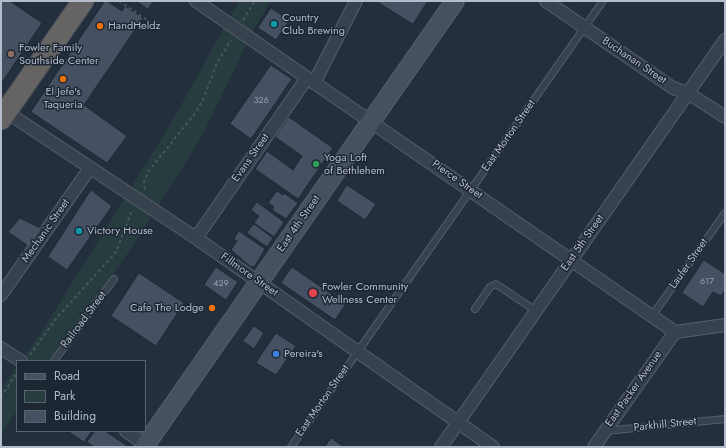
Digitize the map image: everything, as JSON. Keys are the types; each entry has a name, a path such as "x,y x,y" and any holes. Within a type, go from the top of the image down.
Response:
{"highway":[{"path":"3,113 83,1"}],"main road":[{"name":"East 4th Street","path":"146,446 455,1"}],"street":[{"name":"Pierce Street","path":"196,1 675,332"},
{"name":"Evans Street","path":"196,238 311,80 356,1"},
{"name":"Buchanan Street","path":"546,1 673,88 688,92 725,117"},
{"name":"East 5th Street","path":"441,447 725,40"},
{"name":"Fillmore Street","path":"3,113 196,238 493,447"},
{"name":"Mechanic Street","path":"1,295 90,168"},
{"path":"675,332 725,325"},
{"name":"East Packer Avenue","path":"594,447 675,332"},
{"path":"3,349 20,360"},
{"path":"127,432 146,446"}],"lane":[{"name":"East Morton Street","path":"291,447 603,1"},
{"name":"Laufer Street","path":"652,316 725,213"},
{"name":"Railroad Street","path":"55,360 114,279"},
{"path":"474,309 490,287 496,284 536,312"},
{"name":"Parkhill Street","path":"605,431 725,419"}],"path":[{"path":"119,1 147,20"},
{"path":"243,21 255,1"},
{"path":"145,189 144,182 148,172 196,112 204,98 216,65 233,36"},
{"path":"26,360 55,320 116,252 132,208"},
{"path":"1,397 16,374"}],"green space":[{"path":"239,1 271,1 254,29 201,138 133,246 52,360 22,360 43,330 171,123"},
{"path":"16,367 16,412 1,434 1,389"}],"building":[{"name":"Fowler Family Southside Center","path":"1,1 10,1 42,23 1,84"},
{"path":"105,1 122,11 125,6 143,18 84,105 127,136 107,163 31,112"},
{"path":"136,1 154,1 148,9"},
{"path":"376,1 428,1 413,24"},
{"name":"Country Club Brewing","path":"271,8 290,20 276,40 258,28"},
{"path":"271,65 292,79 251,139 230,124"},
{"path":"289,117 333,148 298,199 255,169 267,151 293,170 302,156 275,137"},
{"path":"347,185 376,204 365,220 337,201"},
{"name":"Victory House","path":"91,190 112,206 67,270 48,257"},
{"path":"277,191 283,195 284,193 298,203 286,219 272,210 274,207 268,203"},
{"path":"257,202 284,222 274,237 254,223 259,216 251,210"},
{"path":"20,218 40,228 28,246 8,232"},
{"path":"254,224 273,238 267,247 247,233"},
{"path":"239,231 265,249 255,266 251,267 231,250 237,241 234,239"},
{"path":"704,260 725,274 725,290 721,296 713,292 703,307 682,293"},
{"path":"216,267 238,282 226,300 204,285"},
{"name":"Fowler Community Wellness Center","path":"292,267 346,304 335,320 281,283"},
{"path":"139,273 184,303 156,346 111,316"},
{"path":"254,326 264,333 254,349 243,341"},
{"name":"Pereira's","path":"276,333 296,346 276,375 256,363"},
{"path":"69,432 91,432 84,442"},
{"path":"94,432 106,432 126,445 124,447 94,447 87,442"},
{"path":"331,438 344,447 325,447"}],"place":[{"name":"Country Club Brewing","path":"274,24"},
{"name":"HandHeldz","path":"100,26"},
{"name":"Fowler Family Southside Center","path":"11,54"},
{"name":"El Jefe's Taqueria","path":"63,79"},
{"name":"Yoga Loft of Bethlehem","path":"316,164"},
{"name":"Victory House","path":"79,231"},
{"name":"Fowler Community Wellness Center","path":"313,293"},
{"name":"Cafe The Lodge","path":"212,308"},
{"name":"Pereira's","path":"276,354"}]}
